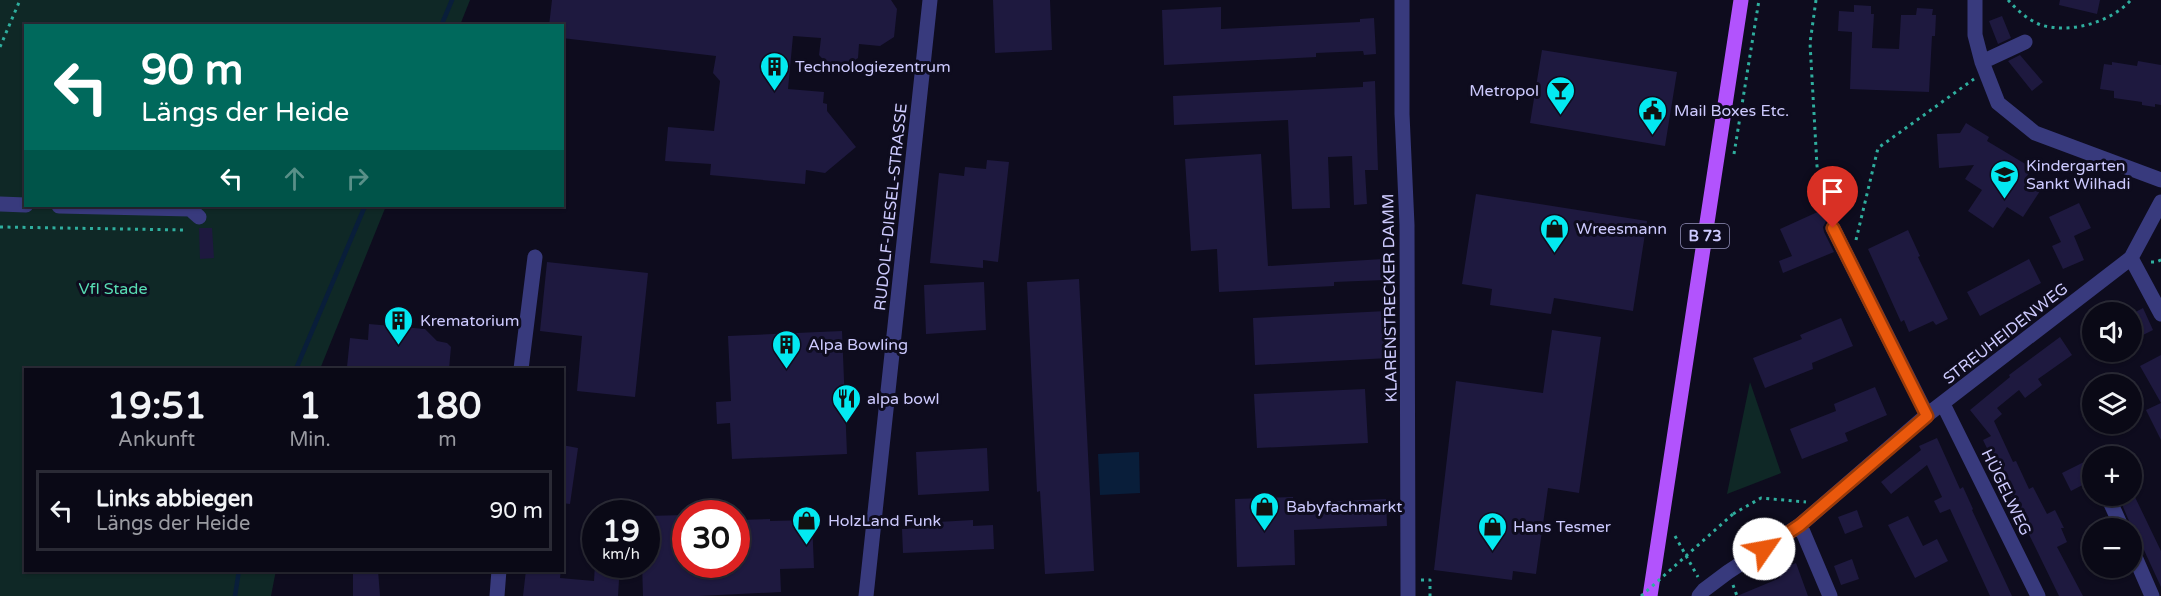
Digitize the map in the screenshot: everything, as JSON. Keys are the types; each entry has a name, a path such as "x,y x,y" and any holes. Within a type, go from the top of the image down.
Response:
{"main road":[{"name":"B 73","path":"1650,596 1741,0"}],"street":[{"name":"RUDOLF-DIESEL-STRASSE","path":"866,596 930,0"},
{"name":"KLARENSTRECKER DAMM","path":"1402,0 1402,114 1407,234 1408,596"},
{"path":"1975,0 1975,35 1998,103 2035,133 2161,180"},
{"path":"1984,66 2025,42"},
{"name":"STREUHEIDENWEG","path":"1702,593 1728,572 1800,525 1927,416 2131,258 2161,202"},
{"path":"0,204 24,205"},
{"path":"102,207 190,209 199,217"},
{"path":"1833,228 1927,416"},
{"path":"522,368 535,257"},
{"path":"2131,258 2161,314"},
{"name":"HÜGELWEG","path":"1943,404 2038,596"},
{"path":"1800,525 1830,596"},
{"path":"497,596 500,572"},
{"path":"2142,573 2152,596"}],"path":[{"path":"0,47 21,0"},
{"path":"1733,163 1759,0"},
{"path":"1816,0 1810,43 1818,166 1824,209 1833,228"},
{"path":"2008,0 2022,14 2040,25 2061,28 2110,18 2131,0"},
{"path":"1850,262 1878,148 1984,66"},
{"path":"0,226 186,230"},
{"path":"1641,596 1733,514 1761,498 1825,503"},
{"path":"1674,536 1702,593"}],"green space":[{"name":"Vfl Stade","path":"0,0 470,0 460,24 24,24 24,207 386,207 320,368 24,368 24,572 276,572 271,596 0,596"},
{"path":"1750,382 1781,473 1727,494"}],"water":[{"path":"1139,452 1140,493 1100,495 1098,454"}],"building":[{"name":"Technologiezentrum","path":"552,0 891,0 897,9 894,37 880,46 859,44 858,58 836,73 819,55 821,38 793,36 788,89 824,92 823,103 827,104 827,111 856,147 825,173 806,170 805,184 710,175 711,164 665,161 668,127 714,131 720,81 713,73 716,56 564,38 564,24 549,24"},
{"path":"993,0 1050,0 1052,50 995,53"},
{"path":"2060,0 2100,0 2097,14 2059,5"},
{"path":"1854,5 1871,6 1871,14 1874,14 1872,48 1899,49 1901,15 1916,15 1917,8 1933,9 1932,15 1936,15 1935,36 1932,36 1929,92 1850,89 1852,32 1838,31 1839,11 1854,12"},
{"path":"1221,7 1221,29 1360,22 1360,19 1374,18 1376,54 1364,55 1363,51 1316,53 1316,57 1164,65 1162,10"},
{"path":"2002,16 2011,38 1998,44 1989,21"},
{"path":"1542,50 1677,72 1665,146 1530,123"},
{"path":"2020,55 2043,82 2032,91 2008,61"},
{"path":"2138,61 2161,65 2161,105 2155,104 2155,107 2142,105 2142,102 2114,98 2114,91 2100,89 2104,64 2112,65 2112,62 2137,66"},
{"path":"1375,81 1378,170 1365,170 1367,204 1354,205 1352,156 1328,157 1330,208 1292,209 1288,120 1174,125 1173,96 1363,87 1363,82"},
{"path":"1966,123 1989,137 1987,141 2032,168 2024,181 2040,191 2023,217 2007,207 1993,228 1968,211 1982,190 1965,179 1974,165 1939,168 1937,134 1960,133"},
{"path":"1261,154 1268,266 1383,259 1384,280 1334,282 1334,286 1219,292 1217,249 1191,251 1185,159"},
{"path":"987,160 1009,162 998,262 983,260 983,268 930,263 939,173 964,176 965,167 986,169"},
{"name":"Wreesmann","path":"1476,194 1647,221 1633,311 1554,298 1551,314 1490,305 1492,289 1462,284"},
{"path":"2079,203 2091,228 2074,236 2084,260 2063,269 2052,246 2061,242 2049,217"},
{"path":"1822,210 1826,221 1823,227 1824,232 1834,252 1783,273 1779,261 1792,256 1780,229"},
{"path":"199,228 212,228 214,258 200,259"},
{"path":"1908,230 1920,256 1918,257 1948,319 1936,325 1933,321 1909,332 1904,320 1901,322 1868,249"},
{"path":"2029,259 2041,283 1980,316 1967,292"},
{"path":"547,262 648,273 635,397 577,391 582,336 540,331"},
{"path":"1079,279 1094,571 1045,574 1040,491 1037,492 1027,282"},
{"path":"984,282 986,330 926,334 924,285"},
{"path":"2142,309 2153,330 2142,336"},
{"path":"1386,311 1389,358 1255,365 1253,318"},
{"path":"1841,318 1853,346 1812,363 1813,369 1765,388 1753,358 1802,339 1800,335"},
{"name":"Krematorium","path":"369,324 425,329 437,341 447,343 451,347 449,368 347,367 350,338 368,340"},
{"path":"1552,330 1601,337 1579,493 1548,488 1536,574 1513,571 1512,580 1434,570 1456,381 1543,393"},
{"name":"Alpa Bowling","path":"842,331 847,454 732,459 730,423 717,424 716,402 731,401 728,336"},
{"path":"2060,337 2072,355 2038,379 2042,385 2025,398 2019,390 1997,408 2002,414 1994,421 2013,462 2016,461 2029,489 2033,487 2047,514 2055,510 2064,528 2061,528 2067,542 2057,547 2083,596 2059,596 1983,440 1991,436 1970,410 2010,377 2009,375"},
{"path":"2161,355 2161,403 2140,366"},
{"path":"1875,387 1887,415 1845,433 1848,441 1802,459 1790,429 1836,411 1834,404"},
{"path":"1365,389 1368,443 1257,448 1254,394"},
{"path":"2161,403 2161,440 2146,410"},
{"path":"1937,438 1960,489 1963,487 2012,596 1990,596 1950,509 1940,513 1934,501 1942,497 1927,465 1891,494 1881,482 1921,450 1919,446"},
{"path":"564,445 578,448 570,504 564,503"},
{"path":"987,448 989,491 918,495 916,452"},
{"path":"2082,463 2082,485 2071,491 2062,473"},
{"name":"Babyfachmarkt","path":"1293,497 1293,503 1386,499 1387,526 1294,530 1295,565 1237,567 1235,499"},
{"path":"2123,506 2139,506 2161,551 2161,587 2142,546 2142,518 2128,518"},
{"path":"1857,510 1863,527 1845,534 1838,517"},
{"path":"672,515 672,578 750,578 750,520 812,520 814,568 780,569 781,592 643,596 642,578 660,578 660,516"},
{"path":"1908,516 1923,546 1937,539 1948,561 1915,578 1888,525"},
{"path":"973,520 973,526 993,525 994,549 903,553 902,529 920,528 920,523"},
{"path":"1852,559 1859,579 1841,585 1834,566"},
{"path":"1796,563 1808,596 1737,596 1780,578 1777,570"},
{"path":"353,572 378,572 380,596 353,596"},
{"path":"526,572 561,572 560,578 594,581 594,578 619,578 618,596 523,596"}],"waterway":[{"path":"442,24 452,0"},
{"path":"296,368 365,207"},
{"path":"235,596 239,572"}],"place":[{"name":"Technologiezentrum","path":"774,92"},
{"name":"Metropol","path":"1560,116"},
{"name":"Mail Boxes Etc.","path":"1653,136"},
{"name":"Kindergarten Sankt Wilhadi","path":"2005,200"},
{"name":"Wreesmann","path":"1555,254"},
{"name":"Krematorium","path":"399,346"},
{"name":"Alpa Bowling","path":"787,370"},
{"name":"alpa bowl","path":"846,424"},
{"name":"Babyfachmarkt","path":"1265,532"},
{"name":"HolzLand Funk","path":"807,546"},
{"name":"Hans Tesmer","path":"1492,552"}],"route":[{"path":"1764,549 1800,525 1927,416 1833,228"}]}
